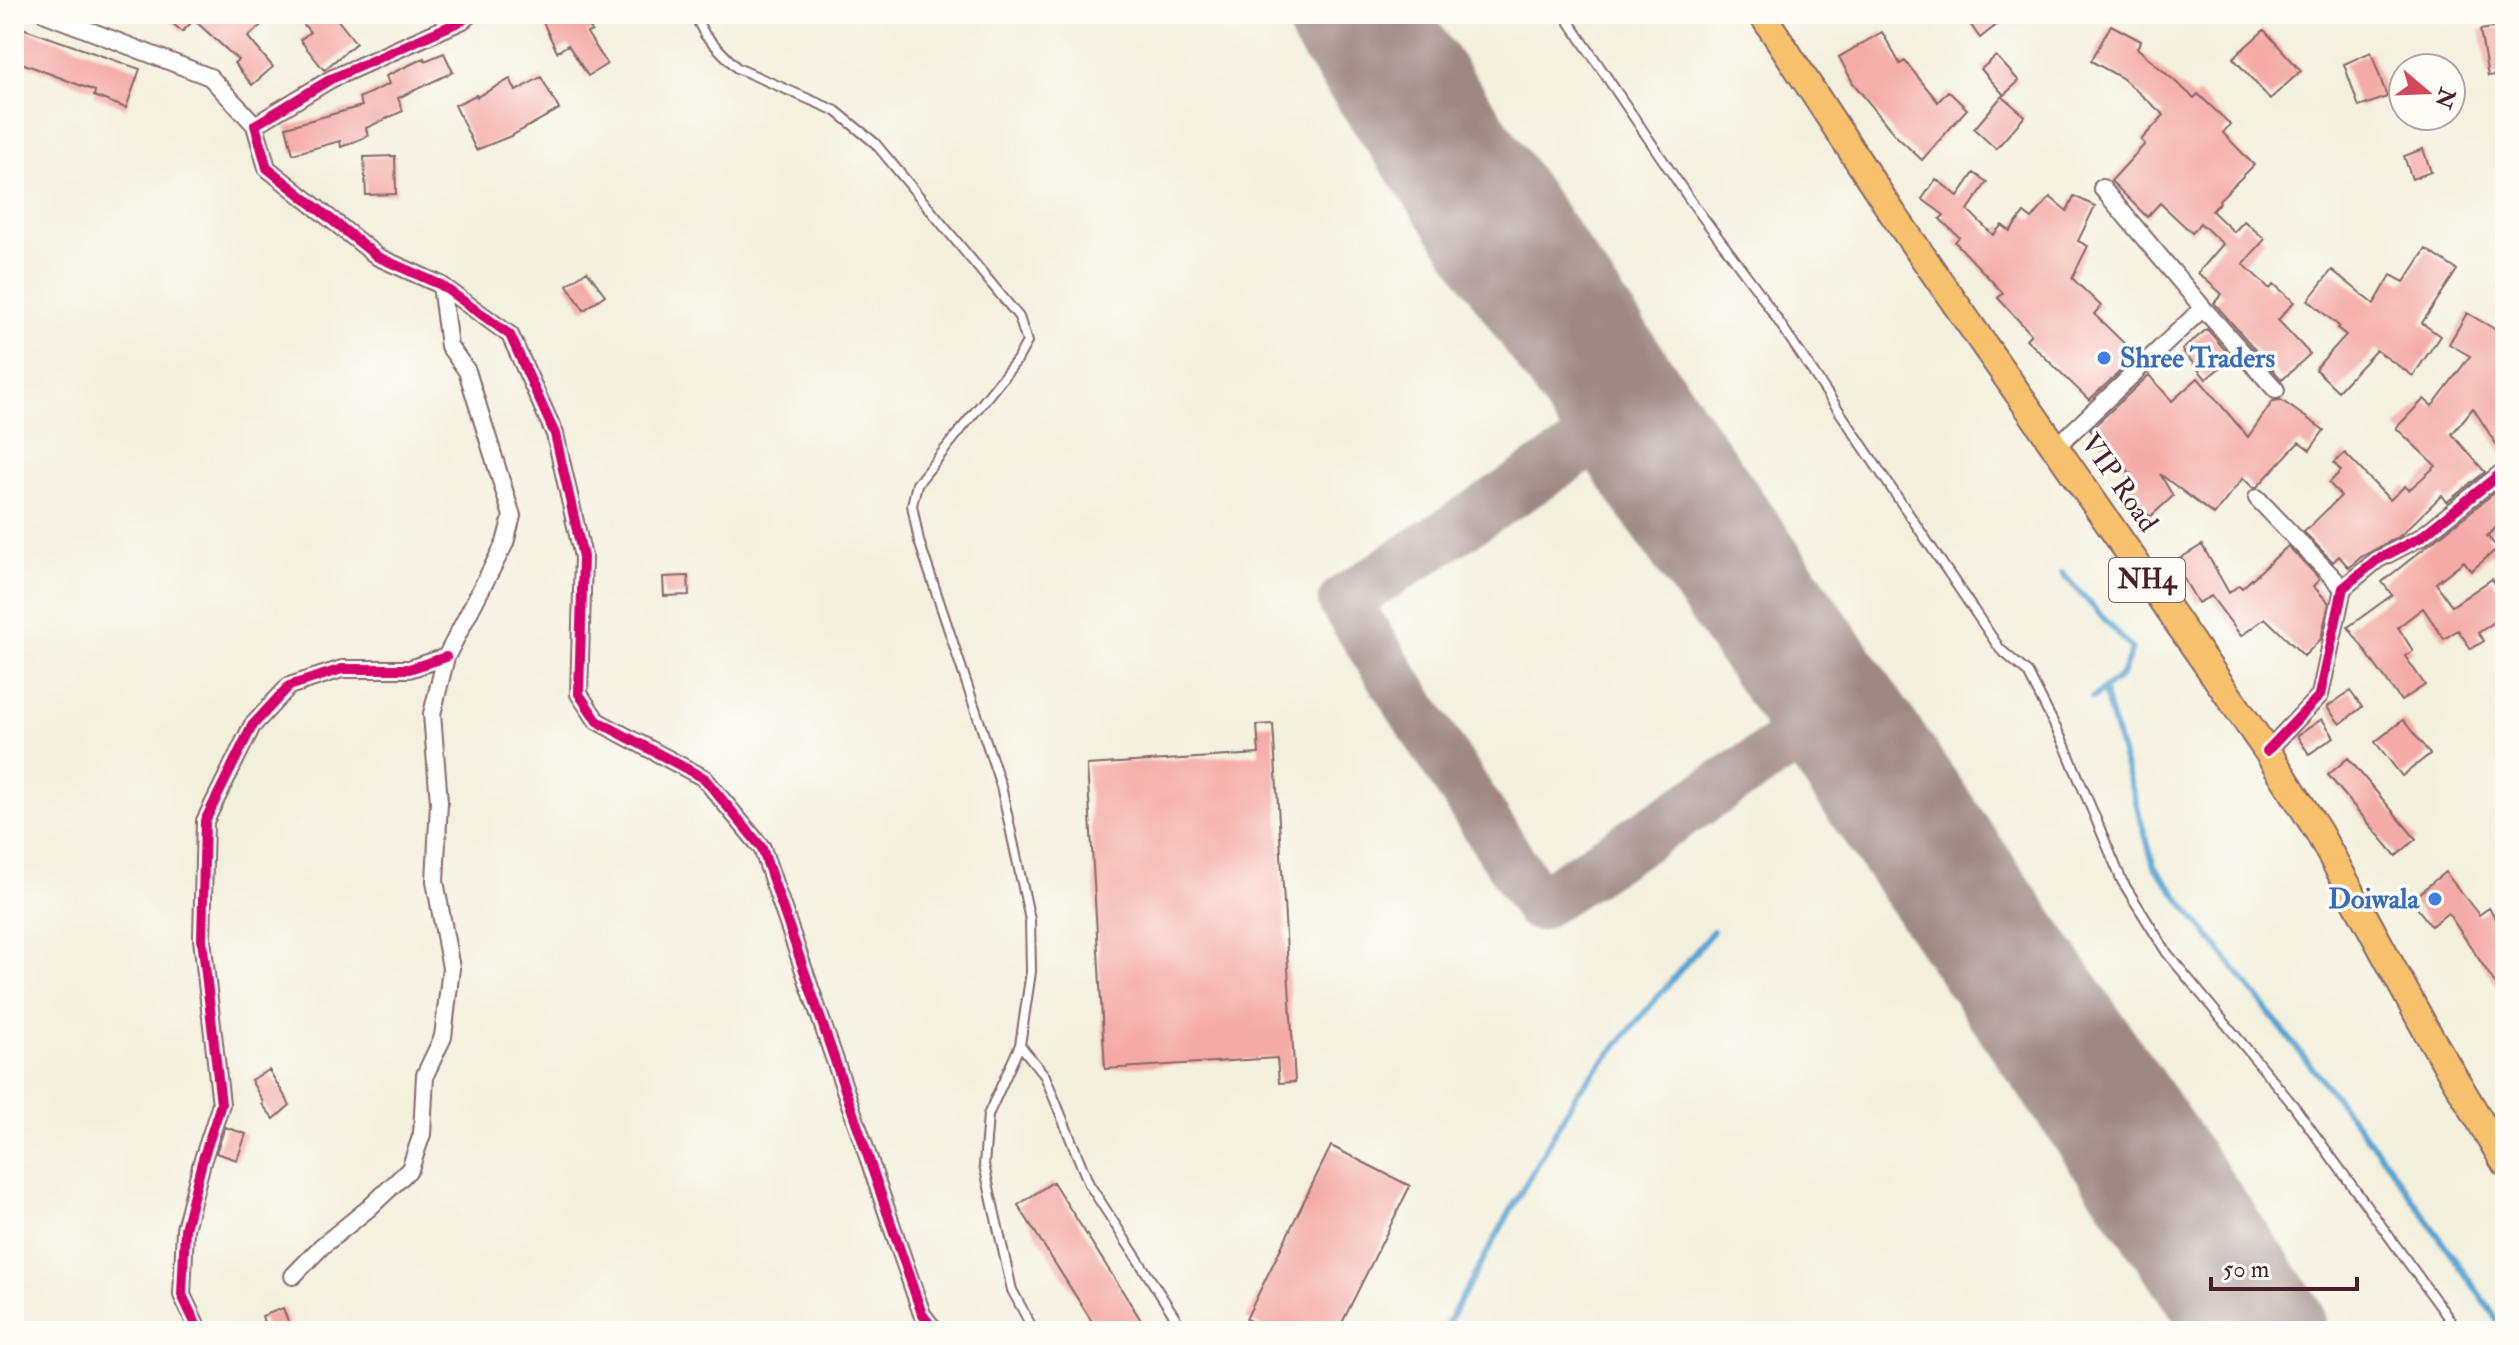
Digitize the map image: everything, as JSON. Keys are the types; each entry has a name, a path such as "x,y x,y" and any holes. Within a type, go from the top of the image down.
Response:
{"highway":[{"name":"VIP Road","path":"1762,14 1893,214 2267,751 2319,833 2426,1030 2505,1163"}],"street":[{"path":"46,14 210,77 255,125 267,168 378,257 441,285 510,335 555,434 583,557 579,694 597,721 704,778 762,848 922,1314 935,1331"},
{"path":"255,125 331,79 463,20 470,14"},
{"path":"2102,188 2276,390"},
{"path":"293,1276 322,1246 410,1169 422,1134 425,1075 443,1037 451,968 435,881 439,802 432,714 446,657 505,543 512,516 467,371 449,346 441,285"},
{"path":"2055,448 2203,308"},
{"path":"2267,751 2320,695 2343,588 2377,560 2421,537 2505,470"},
{"path":"2257,498 2343,588"},
{"path":"199,1331 182,1295 185,1229 221,1104 202,939 205,821 252,726 289,686 342,669 409,669 446,657"}],"lane":[{"path":"694,14 705,35 737,68 836,111 875,143 1019,317 1027,342 1017,360 917,484 912,505 919,541 1001,786 1030,920 1031,972 1020,1045 988,1115 984,1165 1012,1290 1034,1331"},
{"path":"1564,14 1690,200 1756,288 2000,649 2028,673 2065,746 2122,881 2167,953 2294,1106 2458,1331"},
{"path":"1020,1045 1045,1076 1089,1184 1184,1331"}],"building":[{"path":"163,14 273,14 248,37 273,67 252,85 234,63 238,60 194,20 182,32"},
{"path":"295,14 333,14 356,43 324,70 300,40 310,32"},
{"path":"553,14 582,14 592,31 587,33 607,64 588,76 568,45 557,52 542,20"},
{"path":"1978,14 2010,14 1980,38 1968,21"},
{"path":"2111,25 2141,41 2137,48 2194,98 2198,94 2230,124 2223,133 2254,165 2212,211 2234,232 2244,221 2265,239 2243,264 2270,289 2274,284 2294,302 2278,320 2310,354 2282,380 2214,303 2222,294 2198,273 2223,244 2200,223 2192,233 2160,203 2147,217 2111,181 2145,144 2141,140 2164,115 2122,78 2091,61"},
{"path":"2505,26 2505,74 2488,76 2480,30"},
{"path":"22,28 140,69 126,108 94,96 95,91 14,60"},
{"path":"2264,30 2301,71 2270,99 2233,58"},
{"path":"1882,32 1900,64 1905,61 1938,102 1948,91 1967,109 1922,160 1895,135 1853,83 1839,57"},
{"path":"2371,52 2387,97 2359,107 2344,64"},
{"path":"444,53 453,72 398,98 403,111 366,128 368,136 341,147 340,141 293,154 286,127 362,106 359,98 389,84 386,76 424,58 425,61"},
{"path":"1996,56 2019,81 2004,95 1981,69"},
{"path":"541,77 559,109 511,136 476,150 455,105 510,79 516,91"},
{"path":"2002,96 2025,116 1996,149 1974,129"},
{"path":"2423,149 2431,172 2412,179 2404,156"},
{"path":"395,156 396,194 366,195 364,157"},
{"path":"1974,173 1987,182 1968,210 1993,235 2002,225 2010,231 2024,213 2032,219 2050,197 2067,211 2074,196 2095,206 2078,241 2088,246 2072,278 2101,306 2094,314 2137,356 2089,400 2026,339 2031,334 1998,298 2003,293 1955,242 1959,237 1940,219 1944,215 1922,199 1936,179 1958,196"},
{"path":"2426,249 2457,270 2422,323 2440,336 2413,376 2376,350 2338,391 2315,369 2346,335 2308,300 2332,270 2374,304 2391,275 2404,282"},
{"path":"587,271 605,295 584,310 567,285"},
{"path":"2467,313 2505,335 2505,458 2473,408 2452,434 2485,472 2447,502 2442,495 2400,536 2361,557 2349,568 2339,556 2333,562 2304,532 2341,496 2329,483 2341,471 2334,463 2345,453 2390,500 2405,486 2409,490 2436,466 2396,428 2424,399 2432,406 2470,356 2449,344"},
{"path":"2207,329 2232,358 2206,379 2182,350"},
{"path":"2149,375 2172,401 2198,378 2248,437 2273,401 2281,400 2324,430 2310,450 2299,442 2257,487 2253,488 2243,478 2214,515 2160,474 2173,496 2150,517 2120,484 2131,474 2090,430"},
{"path":"2499,489 2505,496 2505,519 2487,536 2498,548 2471,571 2464,561 2436,583 2452,606 2492,579 2505,598 2505,615 2478,633 2484,641 2471,649 2458,630 2444,639 2423,608 2398,627 2413,651 2405,656 2425,685 2401,701 2348,627 2392,595 2382,582"},
{"path":"2202,545 2229,593 2239,585 2242,588 2288,546 2317,576 2319,580 2313,586 2329,603 2321,639 2304,656 2265,618 2241,636 2211,596 2198,603 2174,562"},
{"path":"688,576 689,595 664,596 663,577"},
{"path":"2350,691 2362,707 2340,724 2327,707"},
{"path":"2322,719 2334,737 2309,754 2297,736"},
{"path":"2403,720 2430,754 2402,776 2375,742"},
{"path":"1273,724 1295,1082 1279,1083 1277,1058 1105,1069 1087,765 1259,754 1257,725"},
{"path":"2348,758 2416,839 2396,856 2328,775"},
{"path":"2445,872 2479,915 2489,908 2497,920 2505,915 2505,998 2448,913 2431,926 2411,900"},
{"path":"269,1070 290,1105 274,1119 262,1104 251,1080"},
{"path":"225,1127 246,1134 237,1160 216,1153"},
{"path":"1331,1146 1410,1186 1338,1331 1270,1331 1246,1319"},
{"path":"1053,1182 1148,1331 1098,1331 1018,1205"},
{"path":"283,1308 289,1324 267,1331 262,1316"}],"waterway":[{"path":"2062,573 2132,649 2122,675 2092,698"},
{"path":"2104,691 2154,866 2388,1164 2505,1331"},
{"path":"1443,1331 1577,1093 1713,931"}],"taxiway":[{"path":"1630,416 1344,601 1538,905 1835,713"}],"runway":[{"path":"1353,14 2261,1331"}],"cycle path":[{"path":"470,14 463,20 331,79 255,125 267,168 378,257 441,285 510,335 555,434 583,557 579,694 597,721 704,778 762,848 922,1314 935,1331"},
{"path":"2267,751 2320,695 2343,588 2377,560 2421,537 2505,470"},
{"path":"199,1331 182,1295 185,1229 221,1104 202,939 205,821 252,726 289,686 342,669 409,669 446,657"}],"place":[{"name":"Shree Traders","path":"2104,358"},
{"name":"Doiwala","path":"2435,899"}]}
